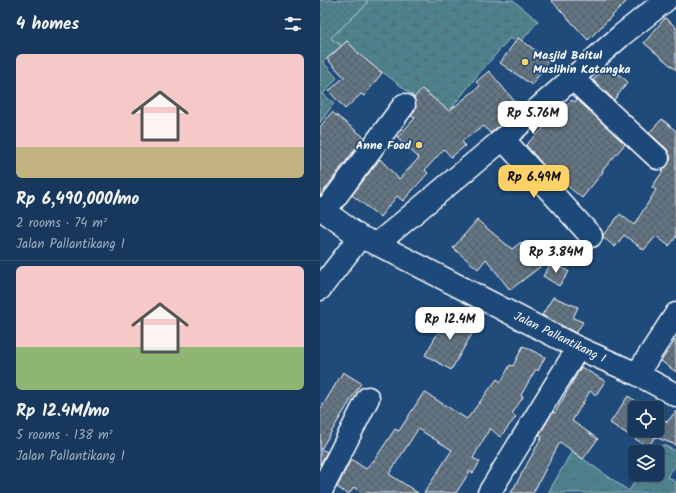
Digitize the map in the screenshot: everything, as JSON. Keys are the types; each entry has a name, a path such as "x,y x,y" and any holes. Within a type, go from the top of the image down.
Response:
{"street":[{"path":"320,289 369,240 503,139 622,34 666,0"},
{"path":"572,78 658,158"},
{"path":"322,209 404,105"},
{"path":"503,139 591,236"},
{"name":"Jalan Pallantikang I","path":"322,209 369,240 578,348 637,374 676,395"},
{"path":"637,374 676,314"},
{"path":"489,493 578,348"},
{"path":"329,490 368,398"}],"green space":[{"path":"320,0 367,0 367,4 331,38 341,46 323,62 337,78 323,94 334,103 320,123"},
{"path":"367,0 513,0 538,21 520,43 510,38 476,77 443,119 388,76 331,38 367,4"},
{"path":"664,445 676,451 676,466 667,476 676,482 676,493 548,493 572,451 629,491 635,481 664,481"}],"building":[{"path":"551,0 628,0 588,40"},
{"path":"665,18 676,27 676,70 644,43"},
{"name":"Masjid Baitul Muslihin Katangka","path":"518,38 549,60 532,85 500,63"},
{"path":"347,41 360,55 382,73 364,96 361,94 345,109 329,91 344,77 327,59"},
{"path":"607,65 628,82 614,100 593,80"},
{"path":"489,71 516,103 500,117 504,122 490,133 484,126 462,141 465,146 451,157 444,149 425,170 428,173 403,201 397,196 380,217 352,195 380,159 399,179 419,158 397,138 415,118 411,116 416,107 414,98 422,89 449,111 480,86 476,82"},
{"path":"577,99 625,144 582,198 546,168 526,145 572,100 575,102"},
{"path":"332,112 364,137 320,196 320,127"},
{"path":"662,119 676,131 676,237 669,246 656,236 644,250 624,235 615,247 603,237 603,235 620,214 634,225 656,190 652,187 671,159 667,149 649,133"},
{"path":"477,220 512,249 521,242 540,267 510,290 486,259 478,269 453,248"},
{"path":"553,261 569,272 559,286 543,276"},
{"path":"553,297 578,307 573,318 583,322 576,333 542,315"},
{"path":"450,312 476,327 451,370 425,355"},
{"path":"676,339 676,372 661,361"},
{"path":"523,346 545,357 538,371 536,369 521,395 523,397 512,414 516,417 500,437 490,428 473,458 480,462 473,473 470,471 456,493 424,493 452,450 418,429 389,474 418,493 362,493 354,487 350,493 346,493 337,487 351,459 366,469 372,461 373,462 395,429 399,431 424,392 467,419 497,379 501,382 510,365 513,366"},
{"path":"581,367 605,381 596,395 590,391 572,421 598,439 583,459 560,442 533,493 511,493 542,437 539,435 553,412 555,413"},
{"path":"343,372 361,383 321,449 327,452 320,465 320,410"},
{"path":"628,396 636,401 628,401 628,434 610,423"},
{"path":"676,411 676,445 655,437 664,437 664,420 667,422"},
{"path":"632,437 655,437 649,445 645,445"}],"place":[{"name":"Masjid Baitul Muslihin Katangka","path":"525,62"},
{"name":"Anne Food","path":"419,145"}]}
